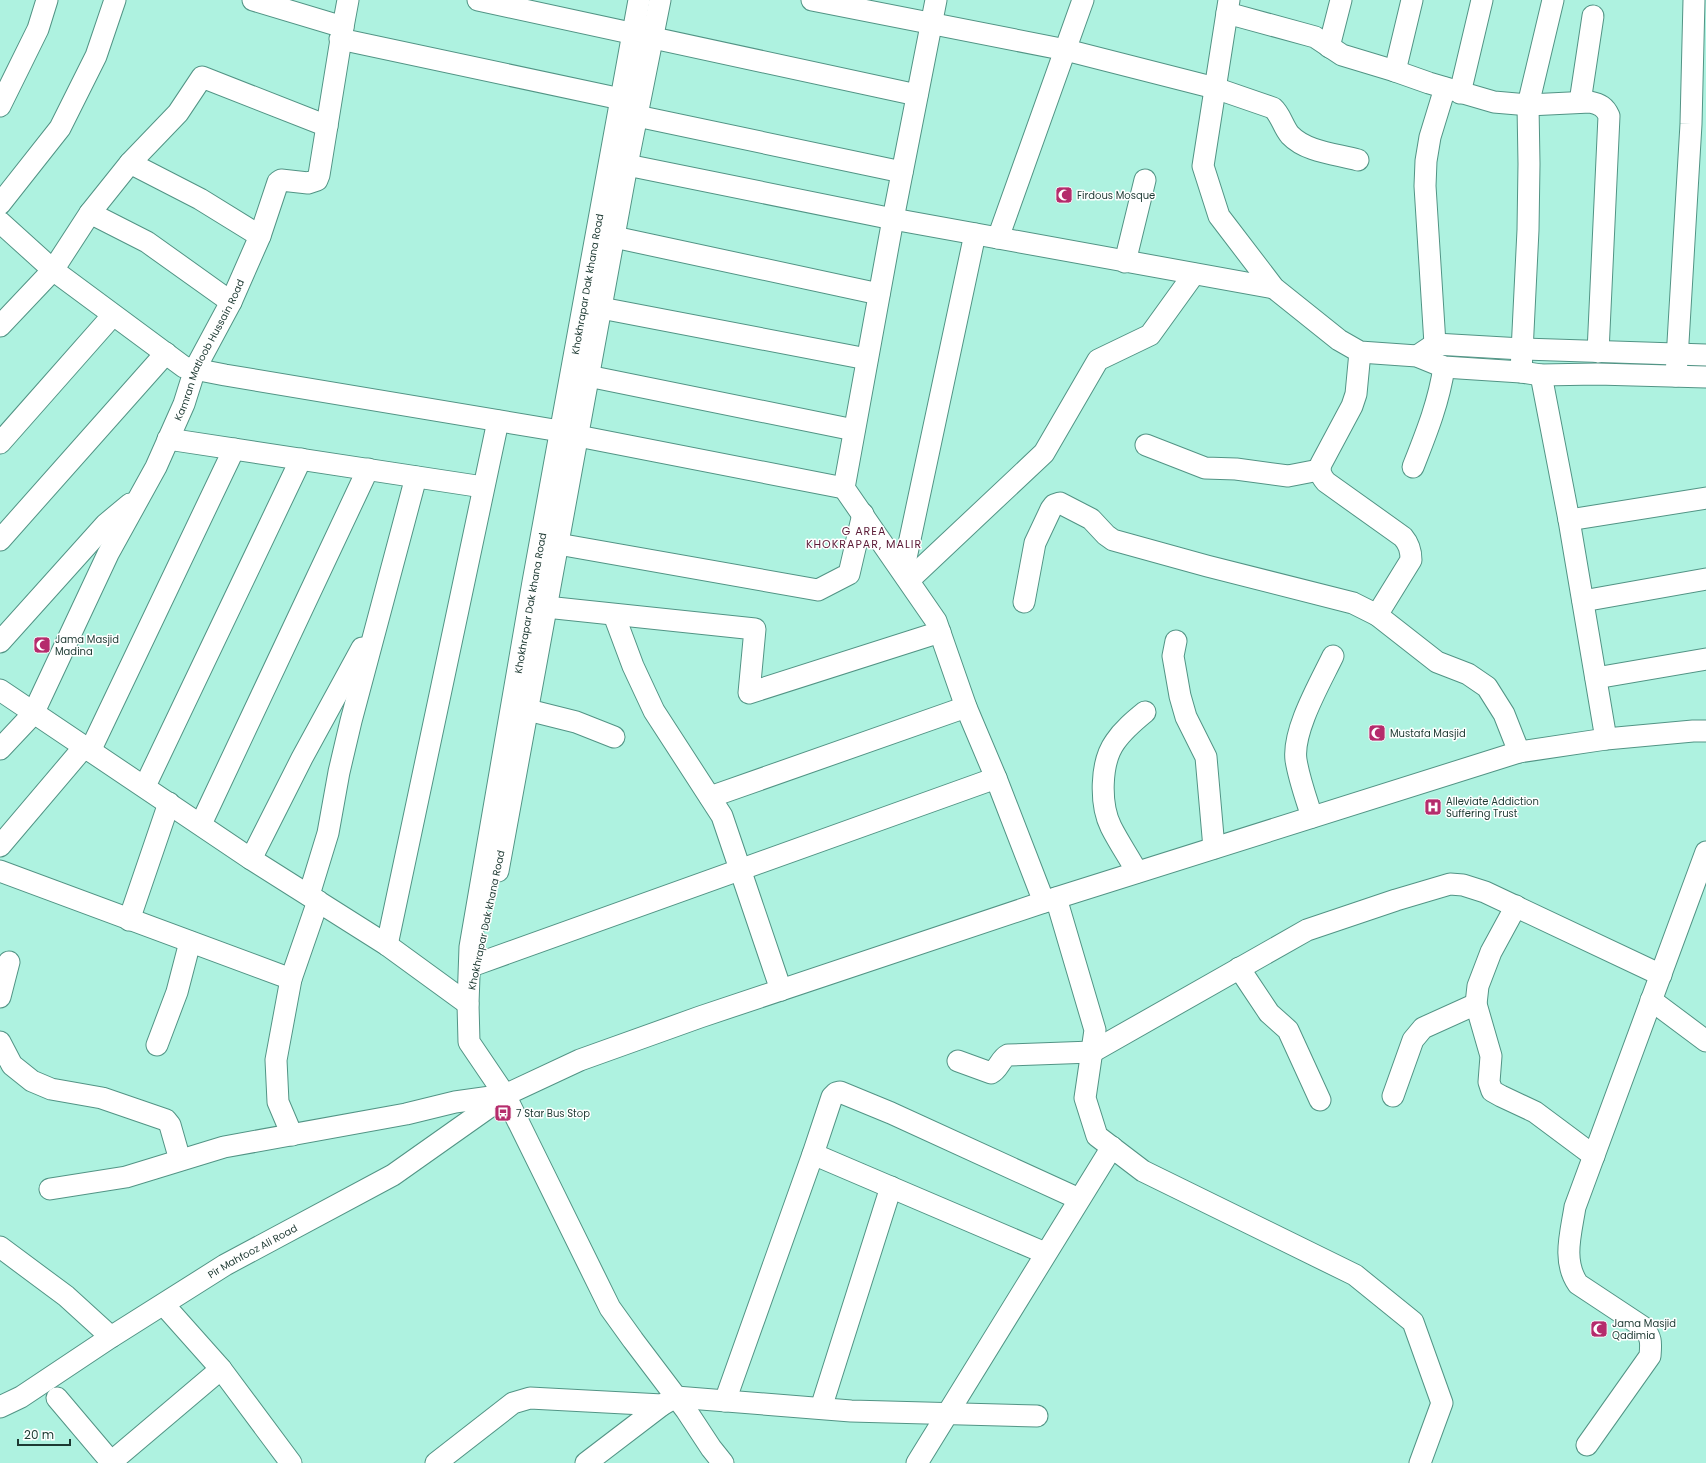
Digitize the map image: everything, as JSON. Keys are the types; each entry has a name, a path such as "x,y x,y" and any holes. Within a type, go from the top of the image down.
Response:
{"street":[{"path":"0,106 38,28 47,0"},
{"path":"0,204 60,128 96,56 115,0"},
{"path":"253,0 341,33 621,99"},
{"name":"Kamran Matloob Hussain Road","path":"0,748 33,714 108,554 156,467 184,404 195,369 231,302 260,236 278,182 281,180 308,183 317,180 320,174 341,33 348,0"},
{"path":"478,0 917,95"},
{"name":"Khokhrapar Dak khana Road","path":"468,1004 470,947 533,582 569,434 588,376 637,116 642,36 639,0"},
{"name":"Khokhrapar Dak khana Road","path":"468,1004 491,907 558,544 569,434 621,99 642,36 660,0"},
{"path":"812,0 1066,50 1215,88 1273,108 1277,111 1290,134 1309,148 1358,160"},
{"path":"844,488 893,219 936,0"},
{"path":"998,238 1083,0"},
{"path":"1330,47 1341,0"},
{"path":"1395,71 1412,0"},
{"path":"1435,344 1425,186 1426,161 1430,137 1452,91 1482,0"},
{"path":"1553,0 1528,105 1528,216 1522,349 1531,373 1569,520 1606,739"},
{"path":"1676,376 1691,124 1694,0"},
{"path":"1598,352 1610,116 1606,109 1600,104 1590,102 1528,105 1494,102 1452,91 1395,71 1342,55 1315,37 1228,6 1203,166 1219,216 1274,288 1339,340 1360,352 1417,356 1444,367 1531,373 1706,377"},
{"path":"1580,102 1593,16"},
{"path":"2,321 53,270 90,214 130,163 178,113 202,77 327,126"},
{"path":"637,116 902,172"},
{"path":"130,163 200,199 260,236"},
{"path":"627,165 893,219 1274,288"},
{"path":"1125,262 1145,180"},
{"path":"90,214 147,242 231,302"},
{"path":"0,222 53,270 184,367 569,434 844,488 936,621 966,707 1050,900 1095,1030 1085,1098 1097,1136 1142,1170 1356,1275 1413,1322 1442,1403 1420,1463"},
{"path":"906,576 975,234"},
{"path":"614,237 879,294"},
{"path":"906,576 1044,453 1098,360 1150,335 1194,274"},
{"path":"601,308 867,359"},
{"path":"0,444 113,314"},
{"path":"1417,356 1435,344 1522,349 1706,355"},
{"path":"1360,352 1356,394 1352,406 1319,470 1320,476 1326,482 1403,537 1409,545 1411,554 1410,560 1377,615"},
{"path":"0,540 166,353"},
{"path":"1413,466 1434,413 1441,388 1444,367"},
{"path":"588,376 854,430"},
{"path":"387,945 498,421"},
{"path":"168,439 483,487"},
{"path":"1146,445 1205,468 1236,469 1288,476 1319,470"},
{"path":"0,846 87,749 234,449"},
{"path":"144,786 301,459"},
{"path":"200,824 368,470"},
{"path":"292,1135 278,1102 276,1060 291,979 313,898 328,833 339,772 378,617 416,477"},
{"path":"0,642 106,524 139,497"},
{"path":"1569,520 1706,498"},
{"path":"1024,602 1035,543 1051,509 1054,505 1060,503 1091,519 1106,535 1113,540 1207,566 1353,603 1377,615 1437,662 1468,674 1487,687 1504,714 1519,752"},
{"path":"558,544 818,590 849,574 863,514"},
{"path":"1583,601 1706,579"},
{"path":"546,607 754,629 749,693 940,632"},
{"path":"614,615 633,666 654,711 722,816 781,990"},
{"path":"251,859 302,758 378,617"},
{"path":"1176,641 1173,656 1180,696 1186,717 1206,757 1214,848"},
{"path":"1312,817 1296,759 1296,745 1299,732 1315,693 1333,656"},
{"path":"1596,678 1706,659"},
{"path":"0,690 33,714 170,803 251,859 387,945 468,1004 468,1042 505,1095 610,1308 633,1340 669,1401 718,1461"},
{"path":"710,797 966,707"},
{"path":"528,710 576,722 614,737"},
{"path":"1137,872 1111,826 1104,808 1104,788 1106,763 1114,743 1130,724 1145,712"},
{"path":"50,1189 126,1177 224,1147 406,1114 455,1102 505,1095 580,1060 700,1017 1050,900 1519,752 1606,739 1692,730 1706,731"},
{"path":"477,964 996,778"},
{"path":"129,920 170,803"},
{"path":"1587,1446 1650,1356 1651,1344 1650,1335 1643,1327 1578,1284 1571,1275 1568,1263 1575,1207 1706,852"},
{"path":"0,871 291,979"},
{"path":"958,1061 990,1073 995,1071 1004,1056 1008,1055 1092,1052 1307,930 1389,902 1450,884 1463,885 1485,892 1660,975"},
{"path":"1516,906 1490,952 1478,986 1476,1004 1491,1056 1489,1082 1492,1091 1535,1112 1594,1156"},
{"path":"157,1045 177,992 190,942"},
{"path":"0,997 9,962"},
{"path":"1239,968 1269,1013 1288,1030 1320,1100"},
{"path":"1651,1000 1706,1041"},
{"path":"1394,1096 1412,1040 1417,1034 1423,1028 1476,1004"},
{"path":"0,1042 12,1065 32,1081 51,1089 102,1098 166,1120 170,1125 180,1160"},
{"path":"725,1401 832,1097 836,1093 840,1092 891,1113 1079,1199"},
{"name":"Pir Mahfooz Ali Road","path":"0,1407 21,1397 111,1337 164,1305 225,1265 394,1175 505,1095"},
{"path":"918,1463 1045,1253 1112,1147"},
{"path":"813,1154 1045,1253"},
{"path":"821,1408 891,1187"},
{"path":"0,1247 66,1296 111,1337"},
{"path":"164,1305 221,1369 291,1463"},
{"path":"57,1398 111,1463 221,1369"},
{"path":"436,1463 512,1403 530,1398 725,1401 850,1411 948,1412 1037,1416"},
{"path":"586,1463 669,1401"}],"place":[{"name":"Firdous Mosque","path":"1064,195"},
{"name":"Jama Masjid Madina","path":"42,645"},
{"name":"Mustafa Masjid","path":"1377,733"},
{"name":"Alleviate Addiction Suffering Trust","path":"1433,807"},
{"name":"7 Star Bus Stop","path":"503,1113"},
{"name":"Jama Masjid Qadimia","path":"1599,1329"}],"district":[{"name":"G AREA KHOKRAPAR, MALIR","path":"864,537"}]}
